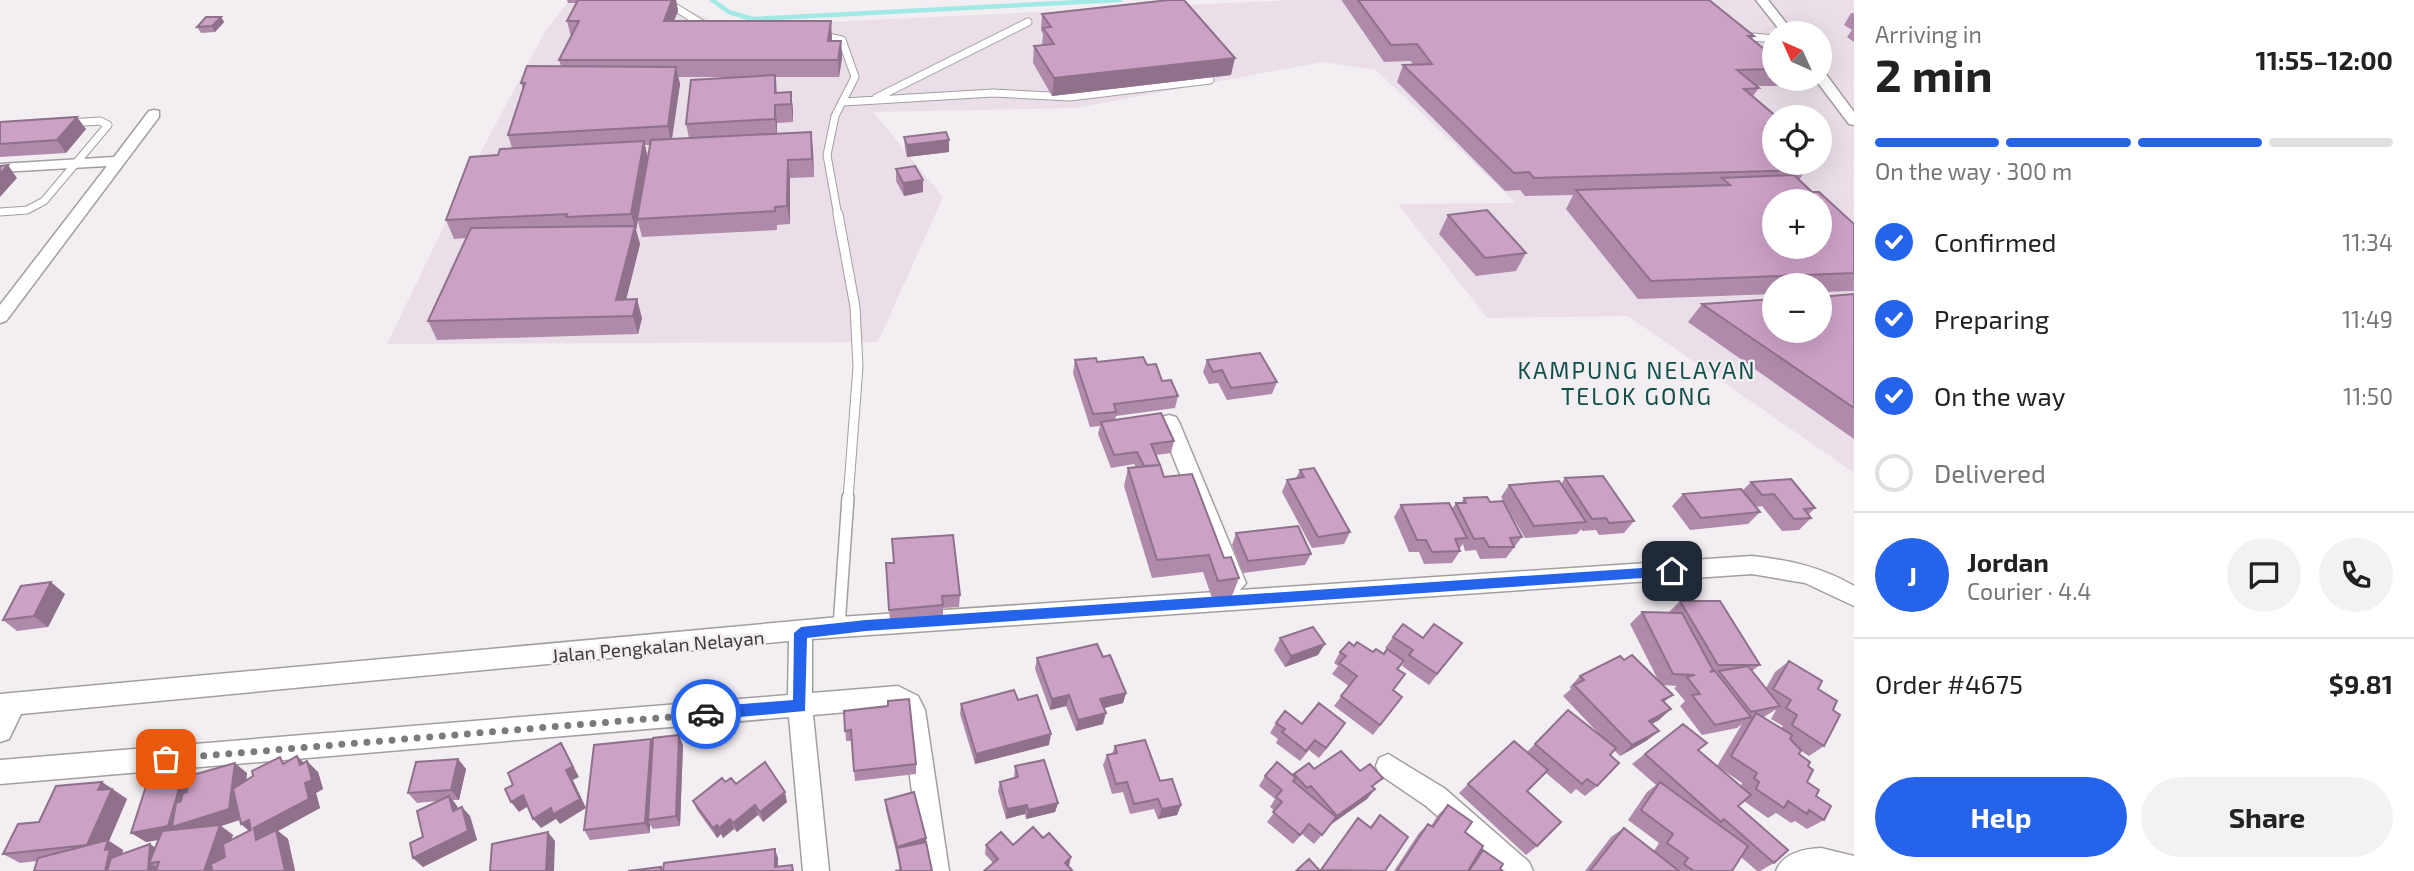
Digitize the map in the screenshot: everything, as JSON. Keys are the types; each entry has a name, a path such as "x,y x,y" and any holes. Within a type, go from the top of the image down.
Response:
{"street":[{"path":"1762,0 1779,21"},
{"path":"1831,91 1854,121"},
{"path":"0,317 154,114"},
{"path":"0,168 118,161"},
{"path":"1169,422 1242,600"},
{"name":"Jalan Pengkalan Nelayan","path":"7,705 839,628 1752,565 1801,570 1819,576 1854,597"},
{"path":"801,633 800,706 816,871"},
{"path":"0,772 894,697 910,704 936,871"},
{"path":"0,731 7,705"},
{"path":"1388,766 1435,797 1520,871"},
{"path":"1789,871 1806,863 1825,862 1846,865 1854,870"}],"lane":[{"path":"645,0 673,6 706,27 717,29"},
{"path":"873,100 1028,22"},
{"path":"1732,33 1762,37"},
{"path":"806,35 833,36 842,40 855,77 835,116 827,155 855,307 858,367 839,628"},
{"path":"844,103 993,93 1070,97 1210,80"},
{"path":"0,212 27,210 41,204 108,125 100,121 62,123"}],"shaded area":[{"path":"570,0 668,0 714,22 745,26 1291,0 1854,0 1854,473 1628,316 1487,318 1398,204 1516,203 1376,70 1322,62 1076,108 873,112 943,197 878,342 387,344 471,170 546,30"}],"building":[{"path":"578,0 672,0 664,21 831,21 828,41 841,41 838,60 559,60 579,21 567,21"},
{"path":"1184,0 1235,58 1054,78 1034,46 1054,44 1043,28 1051,27 1042,14"},
{"path":"1358,0 1709,0 1754,36 1748,36 1762,47 1762,69 1737,70 1759,88 1744,89 1763,105 1762,171 1534,178 1529,172 1514,173 1403,65 1432,64 1417,44 1391,45"},
{"path":"206,17 221,17 212,26 197,27"},
{"path":"527,66 676,67 668,126 508,135 525,83 521,83"},
{"path":"775,75 775,93 791,92 791,104 775,105 775,119 686,124 691,80"},
{"path":"77,117 57,140 0,144 0,122"},
{"path":"811,132 812,159 788,160 787,206 775,207 775,211 637,219 651,140"},
{"path":"946,132 949,140 907,145 904,137"},
{"path":"644,141 631,214 446,220 470,157 498,155 500,149"},
{"path":"8,165 0,174 0,166"},
{"path":"915,166 923,180 903,183 896,169"},
{"path":"1794,175 1809,189 1762,189 1762,259 1832,259 1832,204 1854,224 1854,273 1762,273 1762,277 1651,281 1576,190 1730,185 1722,178"},
{"path":"1487,210 1526,253 1485,258 1448,215"},
{"path":"635,226 616,300 637,299 633,316 428,321 471,228"},
{"path":"1854,294 1854,408 1702,304 1762,300 1762,343 1832,343 1832,296"},
{"path":"1260,353 1277,382 1231,388 1222,370 1213,372 1207,360"},
{"path":"1143,357 1147,365 1156,364 1162,381 1171,380 1178,396 1114,404 1116,412 1093,414 1075,360 1096,358 1097,362"},
{"path":"1161,413 1174,441 1151,444 1160,465 1144,466 1137,452 1114,455 1101,422"},
{"path":"1160,465 1164,477 1192,474 1224,558 1231,557 1239,578 1218,581 1209,555 1157,560 1128,468"},
{"path":"1314,468 1350,532 1318,537 1287,480 1304,477 1300,470"},
{"path":"1603,476 1634,521 1609,523 1606,518 1592,519 1565,478"},
{"path":"1791,479 1815,508 1804,509 1811,518 1794,519 1774,494 1762,495 1751,482"},
{"path":"1559,481 1586,522 1534,526 1509,485"},
{"path":"1741,489 1760,512 1701,518 1683,494"},
{"path":"1487,497 1490,502 1503,501 1522,537 1510,538 1514,547 1489,547 1484,538 1474,539 1456,503 1466,503 1464,498"},
{"path":"1449,503 1467,538 1455,539 1460,551 1432,552 1426,540 1417,540 1401,505"},
{"path":"1298,526 1311,554 1248,561 1236,533"},
{"path":"953,535 960,595 942,596 943,605 889,610 886,563 894,563 892,539"},
{"path":"51,582 34,616 3,620 21,586"},
{"path":"1680,601 1720,601 1760,665 1718,665"},
{"path":"1642,612 1682,613 1713,670 1710,672 1715,671 1751,717 1715,725 1692,695 1700,694 1687,677 1695,675 1673,674"},
{"path":"1403,624 1423,638 1434,624 1462,643 1437,674 1409,655 1413,650 1393,637"},
{"path":"1313,627 1325,644 1291,656 1280,638"},
{"path":"1349,642 1354,646 1357,642 1373,652 1376,649 1384,654 1387,649 1404,661 1397,669 1405,674 1393,690 1402,697 1380,725 1341,696 1357,676 1339,663 1346,656 1340,652"},
{"path":"1097,644 1103,657 1110,655 1126,693 1100,699 1106,713 1078,720 1069,695 1052,699 1037,658"},
{"path":"1632,655 1673,695 1662,700 1671,709 1649,721 1659,731 1632,745 1574,685 1584,680 1580,676 1620,656 1624,660"},
{"path":"1789,661 1822,681 1818,689 1837,701 1833,710 1840,715 1824,746 1792,725 1797,715 1786,708 1791,700 1773,689"},
{"path":"1748,666 1780,706 1751,712 1719,671"},
{"path":"1014,690 1018,700 1037,695 1051,734 976,754 961,704"},
{"path":"909,699 916,764 854,771 851,730 845,731 844,711 888,706 888,701"},
{"path":"1319,703 1345,723 1326,748 1315,740 1306,751 1282,732 1285,729 1276,723 1285,711 1302,724"},
{"path":"1568,710 1616,748 1610,755 1619,763 1597,786 1587,779 1582,784 1535,744"},
{"path":"1756,713 1792,735 1790,739 1801,750 1799,754 1810,762 1808,766 1813,770 1807,782 1819,790 1816,796 1831,806 1824,820 1809,810 1807,814 1788,801 1784,808 1756,789 1759,782 1754,778 1757,773 1731,756"},
{"path":"1683,724 1707,743 1698,750 1751,795 1738,806 1788,850 1774,863 1724,819 1721,822 1645,754"},
{"path":"679,735 676,816 648,820 653,738"},
{"path":"651,739 645,823 584,830 594,745"},
{"path":"1145,740 1160,781 1172,779 1181,805 1162,809 1158,799 1134,804 1127,782 1116,784 1107,755 1117,753 1115,746"},
{"path":"1514,741 1548,770 1527,791 1561,822 1537,846 1468,784"},
{"path":"561,743 573,767 566,770 580,799 553,814 551,808 533,819 523,795 511,802 505,789 513,785 508,773"},
{"path":"1341,751 1360,771 1370,764 1383,778 1372,786 1375,789 1337,816 1311,786 1307,788 1294,774 1309,763 1314,769"},
{"path":"297,756 300,765 307,761 312,780 305,783 309,799 254,828 256,840 276,830 285,871 210,871 211,864 225,857 223,844 251,830 249,820 241,824 233,789 253,776 252,771 280,757 283,764"},
{"path":"458,759 451,790 408,793 416,762"},
{"path":"1044,760 1058,803 1028,810 1027,805 1007,809 1000,782 1018,777 1015,766"},
{"path":"765,762 785,792 760,812 755,805 733,823 730,819 719,828 717,825 713,828 693,801 722,778 725,782 731,778 736,784"},
{"path":"1277,762 1296,778 1293,781 1336,817 1322,835 1309,824 1300,835 1273,812 1282,802 1276,797 1282,790 1265,776"},
{"path":"235,763 229,809 172,827 176,803 181,801 183,793 187,792 189,776"},
{"path":"185,768 168,826 131,833 150,774"},
{"path":"102,782 98,790 112,789 87,845 3,854 18,824 39,822 56,786"},
{"path":"1660,782 1748,846 1732,871 1694,871 1684,864 1688,858 1667,843 1673,834 1641,810"},
{"path":"914,792 926,838 897,847 885,800"},
{"path":"449,796 453,811 462,807 468,831 413,858 410,843 423,837 417,811"},
{"path":"1448,805 1472,822 1465,832 1483,846 1468,871 1397,871 1428,824 1433,827"},
{"path":"1380,815 1408,837 1385,871 1321,870 1358,818 1371,828"},
{"path":"220,825 204,871 156,871 159,862 149,863 162,831"},
{"path":"1033,827 1043,838 1049,833 1071,857 1065,863 1072,870 984,871 998,859 986,845 1001,832 1013,845"},
{"path":"1624,828 1679,871 1590,871"},
{"path":"548,832 546,871 490,871 492,844"},
{"path":"108,840 105,850 110,849 105,871 34,871 38,858"},
{"path":"926,842 932,871 895,871 901,870 897,848"},
{"path":"150,844 148,871 107,871 111,858"},
{"path":"775,849 775,867 792,865 793,871 663,871 664,863"},
{"path":"1483,850 1503,864 1500,869 1503,871 1469,871"},
{"path":"1309,859 1320,871 1296,871"},
{"path":"661,867 661,871 628,871"}],"waterway":[{"path":"712,0 729,12 752,19 1120,0"}],"way so far":[{"path":"166,759 706,714"}],"district":[{"name":"KAMPUNG NELAYAN TELOK GONG","path":"1637,383"}],"route":[{"path":"706,714 800,706 801,633 866,626 1672,571"}]}
